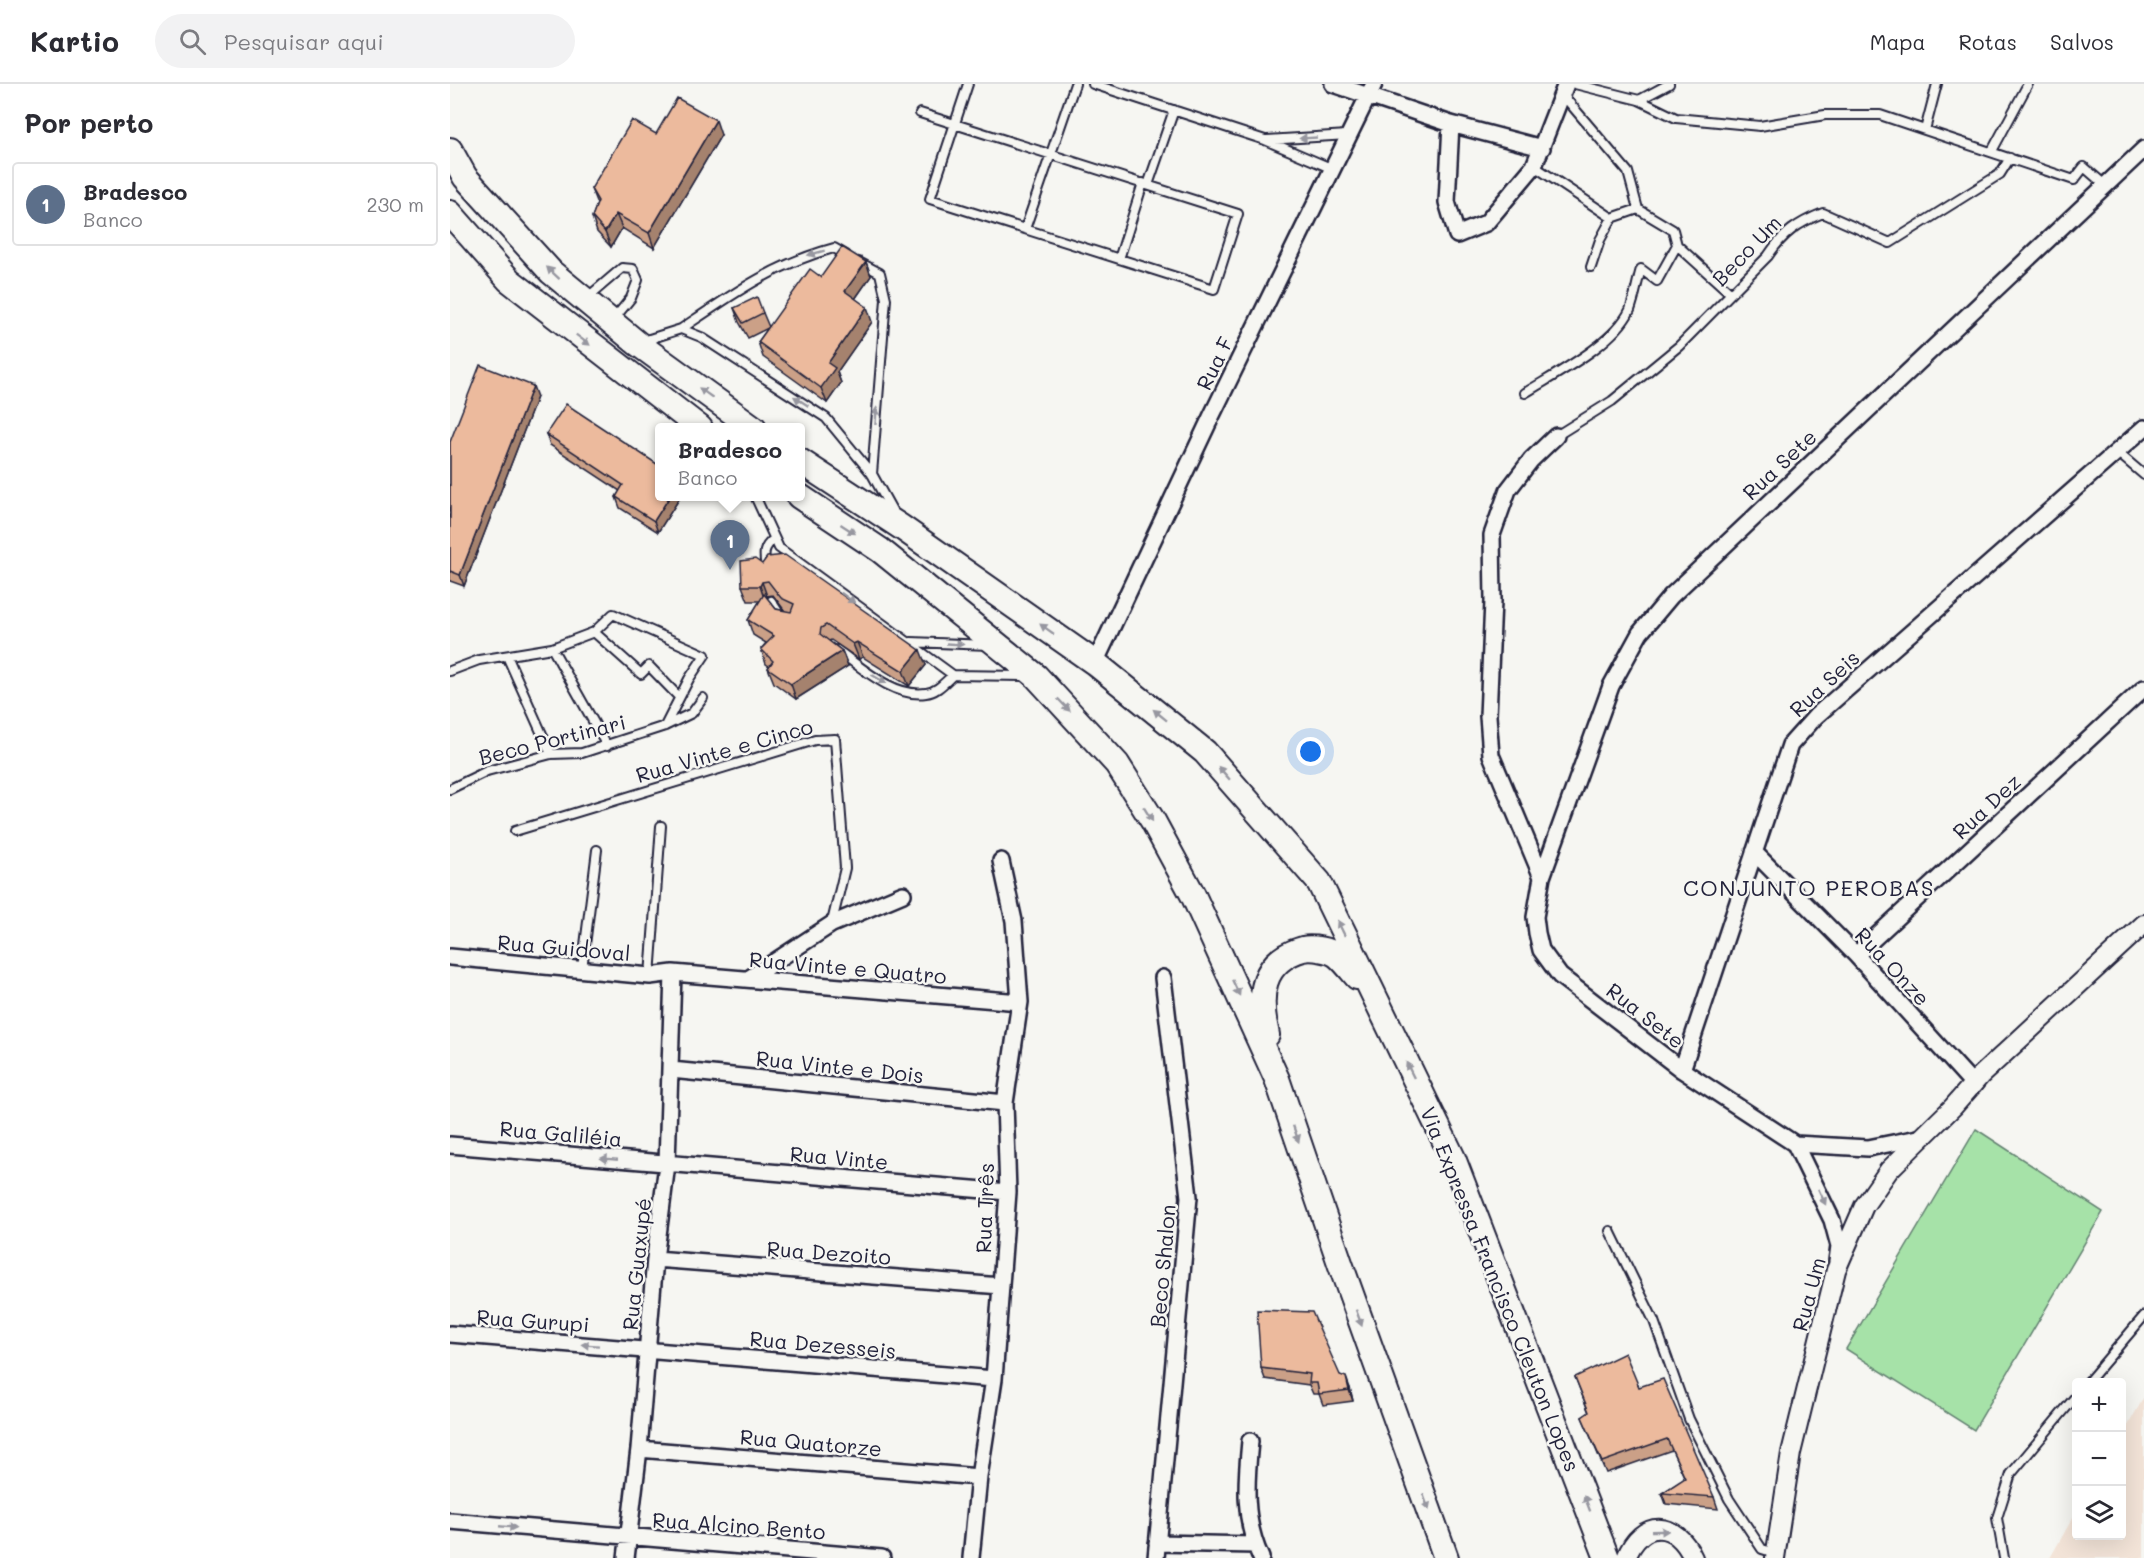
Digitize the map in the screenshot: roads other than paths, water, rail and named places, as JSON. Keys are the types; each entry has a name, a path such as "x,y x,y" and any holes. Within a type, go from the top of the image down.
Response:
{"highway":[{"path":"450,150 465,177 551,272 637,343 747,423"},
{"path":"450,213 509,280 694,423"},
{"name":"Via Expressa Francisco Cleuton Lopes","path":"805,463 902,527 1095,663 1205,752 1319,882 1453,1158 1607,1558"},
{"path":"805,500 880,550 1036,676 1117,765 1153,821 1193,895 1277,1079"},
{"path":"1376,999 1337,954 1310,947 1292,952 1275,961 1263,988 1260,1008 1277,1079 1341,1266 1446,1558"}],"street":[{"path":"1333,84 1372,90 1450,124 1542,148"},
{"path":"1450,124 1447,202 1457,235 1486,223 1534,166 1564,89"},
{"name":"Rua F","path":"1095,663 1212,415 1372,90"},
{"name":"Rua Sete","path":"1795,1144 1682,1070 1560,976 1540,950 1535,918 1542,877 1611,686 1640,633 1671,596 2144,149"},
{"name":"Rua Seis","path":"1682,1070 1790,745 1816,716 2144,428"},
{"path":"1542,877 1491,755 1488,716 1493,601 1491,536 1508,490 1531,460 1556,436"},
{"name":"Rua Dez","path":"1856,955 2144,688"},
{"name":"Rua Onze","path":"1754,852 1856,955 1974,1085"},
{"name":"Rua Três","path":"971,1558 979,1477 994,1379 1008,1191 1005,1103 1020,1002 1014,921 1001,861"},
{"path":"748,980 832,924 903,894"},
{"name":"Rua Um","path":"1775,1556 1791,1453 1836,1270 1864,1206 1889,1170 1974,1085 1980,1076 2144,924"},
{"name":"Rua Um","path":"1974,1085 1986,1084 2144,937"},
{"name":"Rua Guidoval","path":"450,957 650,976 673,973"},
{"name":"Rua Vinte e Quatro","path":"673,973 1020,1002"},
{"name":"Rua Guaxupé","path":"626,1558 639,1449 655,1260 667,1164 673,973"},
{"name":"Beco Shalon","path":"1157,1550 1189,1197 1163,978"},
{"name":"Rua Vinte e Dois","path":"671,1071 1005,1103"},
{"path":"1836,1270 1839,1246 1832,1220 1795,1144 1868,1148 1923,1137"},
{"name":"Rua Galiléia","path":"450,1145 667,1164"},
{"name":"Rua Vinte","path":"667,1164 1008,1191"},
{"name":"Rua Dezoito","path":"655,1260 1001,1286"},
{"name":"Rua Gurupi","path":"450,1334 648,1350"},
{"name":"Rua Dezesseis","path":"648,1350 994,1379"},
{"path":"1157,1550 1258,1552 1247,1516 1245,1493 1250,1442"},
{"name":"Rua Quatorze","path":"639,1449 979,1477"},
{"name":"Rua Alcino Bento","path":"450,1521 882,1558"},
{"path":"1626,1558 1634,1542 1646,1532 1662,1528 1675,1533 1685,1541 1693,1558"}],"lane":[{"path":"920,113 955,124 1145,184 1238,214 1214,290 930,199 955,124 968,84"},
{"path":"1025,229 1075,84"},
{"path":"1093,84 1265,140 1333,169"},
{"path":"1575,84 1639,100 1676,118 1760,126 1825,115 1880,116 1992,151 2074,180 2084,166 2106,186"},
{"path":"1639,100 1669,84"},
{"path":"1925,130 1937,84"},
{"path":"1992,151 2028,84"},
{"path":"1564,89 1628,172 1638,209 1673,230 1677,245 1730,293"},
{"path":"1119,259 1174,110"},
{"path":"1265,140 1351,135"},
{"name":"Beco Um","path":"1556,436 1612,401 1679,346 1768,256 1779,238 1797,224 1823,213 1890,243 2000,174 2010,158"},
{"path":"1534,166 1612,218"},
{"path":"1591,267 1600,240 1612,218 1638,209"},
{"path":"1525,393 1596,346 1621,325 1630,309 1641,269 1657,281 1677,245"},
{"path":"637,343 681,329 748,283 805,256 834,248 880,273 886,299 872,474"},
{"path":"584,300 622,268 633,269 638,280 631,298 611,322"},
{"path":"681,329 701,337 826,417 872,474 902,527"},
{"path":"2117,452 2144,475"},
{"path":"756,501 779,548 953,675 1036,676"},
{"path":"766,573 764,552 766,545 774,539"},
{"path":"771,601 783,618 794,621"},
{"path":"450,671 479,660 552,648 594,632 613,614 705,655 679,697 665,726"},
{"path":"594,632 641,674 649,666 679,697"},
{"path":"909,641 1000,646"},
{"path":"831,646 880,681 903,690 925,694 935,690 953,675"},
{"path":"552,648 607,746"},
{"path":"507,656 551,754"},
{"name":"Beco Portinari","path":"450,789 487,771 551,754 582,753 665,726 692,713 703,698"},
{"name":"Rua Vinte e Cinco","path":"515,831 815,740 835,739 845,868 832,924"},
{"path":"650,976 661,826"},
{"path":"582,969 597,850"},
{"path":"1610,1231 1654,1321 1689,1419 1729,1499 1762,1549 1775,1556"},
{"path":"2092,1378 2144,1316"},
{"path":"2004,1558 1997,1518 2010,1474 2072,1401"}],"place":[{"name":"Bradesco","path":"730,570"}],"district":[{"name":"CONJUNTO PEROBAS","path":"1809,887"}]}
